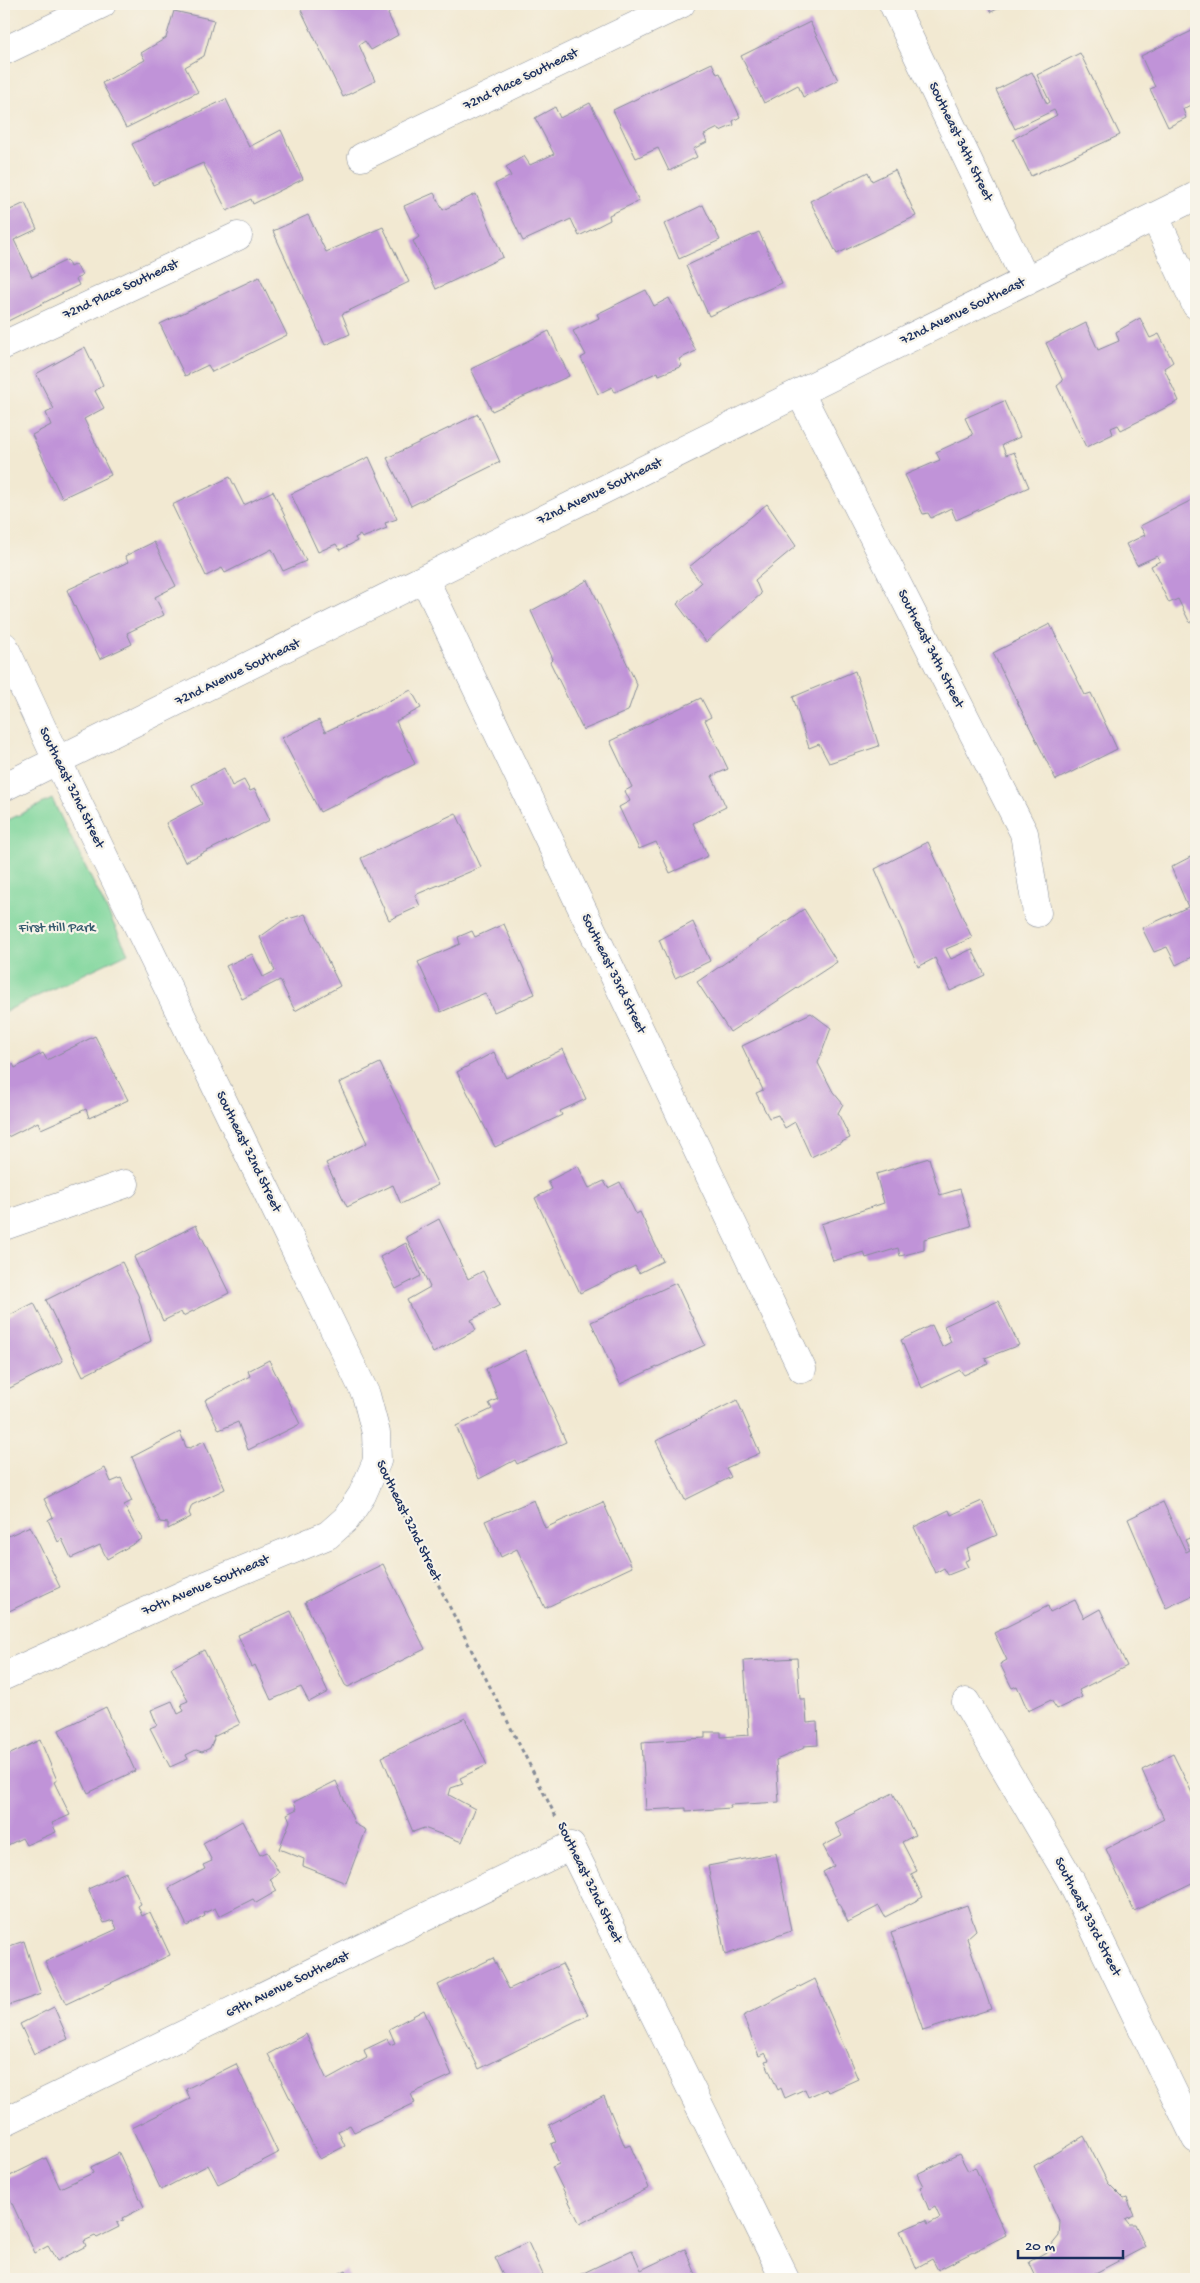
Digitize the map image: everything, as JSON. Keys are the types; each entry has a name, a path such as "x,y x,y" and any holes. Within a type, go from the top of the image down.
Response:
{"street":[{"path":"4,51 102,4"},
{"name":"72nd Place Southeast","path":"362,156 681,4"},
{"name":"Southeast 34th Street","path":"893,4 1026,281"},
{"name":"72nd Avenue Southeast","path":"4,787 58,762 1196,196"},
{"path":"1155,217 1196,305"},
{"name":"72nd Place Southeast","path":"4,345 238,236"},
{"name":"Southeast 34th Street","path":"800,393 1024,833 1037,913"},
{"name":"Southeast 33rd Street","path":"425,580 802,1369"},
{"name":"Southeast 32nd Street","path":"4,646 58,762 366,1395 376,1433 376,1461"},
{"path":"4,1226 125,1184"},
{"name":"70th Avenue Southeast","path":"4,1676 185,1594 328,1535 346,1519 362,1495 376,1461"},
{"name":"Southeast 33rd Street","path":"966,1702 1070,1879 1196,2139"},
{"name":"Southeast 32nd Street","path":"571,1846 785,2279"},
{"name":"69th Avenue Southeast","path":"4,2122 571,1846"}],"path":[{"name":"Southeast 32nd Street","path":"376,1461 571,1846"}],"green space":[{"name":"First Hill Park","path":"52,799 128,953 4,1012 4,822"}],"building":[{"path":"312,4 389,4 392,10 388,14 398,35 371,50 365,41 359,45 375,81 343,97 301,10"},
{"path":"987,4 1008,4 991,12"},
{"path":"174,11 214,20 204,56 185,67 198,92 126,128 102,83 145,60 141,53 166,38"},
{"path":"810,22 838,80 803,97 798,85 764,103 741,56"},
{"path":"1196,29 1196,102 1183,109 1186,118 1168,127 1150,89 1155,87 1141,56"},
{"path":"1080,53 1120,135 1031,176 1013,139 1057,115 1054,110 1015,129 996,90 1032,72 1047,104 1050,102 1037,75"},
{"path":"712,63 717,74 720,73 740,117 733,121 734,125 720,131 718,128 704,135 707,142 693,149 697,157 669,171 658,148 636,158 613,110"},
{"path":"226,99 249,147 281,130 303,179 253,204 251,199 227,211 203,163 153,185 132,144"},
{"path":"590,103 639,201 609,215 610,220 579,236 571,219 523,241 495,184 511,176 506,167 524,156 530,165 554,154 535,118 555,107 560,118"},
{"path":"895,170 916,216 837,254 810,201 868,172 872,181"},
{"path":"434,193 443,210 476,194 503,257 436,289 413,241 419,237 404,206"},
{"path":"25,203 37,229 14,240 32,277 67,260 70,267 76,264 82,276 76,279 79,285 4,323 4,213"},
{"path":"703,205 720,240 679,259 664,224"},
{"path":"308,215 326,252 383,227 409,282 342,314 350,334 325,345 273,231"},
{"path":"759,232 782,283 709,316 686,266"},
{"path":"259,277 287,335 212,372 208,365 185,376 160,324"},
{"path":"646,290 654,306 669,298 696,351 679,359 682,366 659,375 658,372 615,392 612,387 598,394 581,358 586,355 573,331 599,318 597,314"},
{"path":"1140,318 1150,338 1159,334 1173,362 1164,368 1179,401 1121,430 1118,425 1111,428 1113,434 1086,447 1057,386 1063,381 1046,343 1086,323 1098,350 1119,341 1116,332"},
{"path":"549,331 569,376 492,411 471,369"},
{"path":"85,347 103,385 95,391 104,408 84,419 111,475 62,498 32,435 51,425 46,413 54,409 36,374"},
{"path":"1004,401 1020,437 1002,445 1006,455 1014,452 1029,487 956,520 951,508 931,518 928,513 923,514 905,475 940,460 936,452 973,435 965,418"},
{"path":"478,414 500,462 411,506 387,458"},
{"path":"369,457 397,519 385,523 387,528 362,538 360,535 355,538 357,541 340,550 336,544 318,552 291,494"},
{"path":"230,477 244,505 273,491 306,561 283,571 272,549 225,573 222,568 206,576 172,505"},
{"path":"1196,498 1196,619 1190,623 1178,599 1169,603 1151,566 1160,561 1157,556 1137,565 1126,544 1145,535 1140,526"},
{"path":"767,504 796,546 755,580 761,594 706,642 677,604 701,583 689,567"},
{"path":"154,542 176,586 155,597 164,615 127,633 132,644 100,659 67,590 128,562 125,556"},
{"path":"588,580 637,685 628,711 583,730 550,662 553,659 531,611"},
{"path":"1050,624 1085,695 1091,693 1117,749 1056,780 993,653"},
{"path":"855,671 879,746 829,763 819,744 809,748 793,697"},
{"path":"411,690 421,708 396,721 415,764 320,812 282,738 319,720 325,732"},
{"path":"701,698 711,717 705,720 728,769 712,776 726,807 693,823 708,856 670,873 656,842 639,849 619,807 630,801 625,791 632,787 610,741"},
{"path":"224,768 232,786 244,780 250,791 255,789 270,820 185,862 166,823 202,804 192,785"},
{"path":"456,813 481,867 415,895 420,906 389,920 361,858"},
{"path":"928,842 972,938 946,949 951,959 972,949 985,975 950,991 935,958 918,967 875,869"},
{"path":"1196,854 1196,955 1176,965 1167,947 1154,952 1142,928 1188,907 1171,867"},
{"path":"804,909 837,962 730,1032 697,982"},
{"path":"305,914 340,986 295,1011 280,980 242,999 226,966 252,954 263,977 275,971 260,937 282,921"},
{"path":"693,922 710,961 675,978 659,940"},
{"path":"504,924 535,994 494,1012 485,993 441,1012 418,962 460,944 458,937 472,931 475,937"},
{"path":"811,1013 831,1028 818,1063 833,1092 843,1104 838,1113 850,1138 811,1157 795,1122 785,1128 778,1115 769,1118 756,1093 763,1090 742,1046"},
{"path":"95,1036 128,1100 89,1118 86,1109 41,1129 38,1122 4,1139 4,1069 13,1064 15,1068 43,1053 47,1060"},
{"path":"563,1049 586,1099 560,1111 562,1115 495,1147 457,1072 494,1052 506,1078"},
{"path":"380,1063 438,1185 401,1204 393,1185 347,1207 326,1163 367,1143 339,1083"},
{"path":"929,1158 940,1195 960,1189 971,1226 924,1239 924,1250 900,1256 898,1248 866,1258 864,1252 833,1261 821,1224 884,1203 876,1174"},
{"path":"578,1166 589,1188 604,1181 608,1188 620,1182 636,1214 640,1212 663,1261 639,1273 635,1266 580,1293 535,1198 552,1189 548,1181"},
{"path":"439,1219 468,1279 483,1271 500,1305 471,1320 476,1330 433,1353 407,1300 430,1287 406,1237"},
{"path":"196,1225 229,1293 183,1316 181,1312 163,1321 134,1257"},
{"path":"406,1243 421,1276 396,1289 380,1257"},
{"path":"122,1262 138,1295 151,1341 83,1376 46,1300"},
{"path":"676,1283 705,1345 620,1384 591,1322"},
{"path":"998,1301 1019,1345 985,1358 988,1364 964,1375 960,1370 922,1388 901,1340 932,1325 942,1347 951,1342 944,1326"},
{"path":"34,1303 63,1361 4,1391 4,1318"},
{"path":"525,1350 566,1442 517,1464 515,1460 479,1479 456,1426 492,1409 489,1403 498,1399 486,1369"},
{"path":"269,1360 300,1424 248,1450 238,1422 219,1430 205,1400 250,1376 248,1371"},
{"path":"737,1400 760,1453 726,1468 731,1477 685,1500 656,1441"},
{"path":"180,1432 186,1447 190,1448 204,1441 225,1489 192,1505 189,1513 191,1517 168,1529 168,1523 160,1522 132,1457"},
{"path":"105,1468 111,1482 121,1478 132,1501 124,1505 142,1539 107,1559 100,1545 71,1558 62,1539 58,1542 48,1520 53,1517 44,1499"},
{"path":"534,1500 545,1528 603,1502 632,1567 545,1608 517,1549 501,1557 485,1521"},
{"path":"982,1501 997,1535 967,1548 970,1559 965,1561 968,1567 948,1575 944,1568 935,1573 914,1527 949,1510 951,1515"},
{"path":"1163,1502 1186,1552 1190,1550 1185,1540 1196,1535 1196,1594 1166,1608 1128,1519"},
{"path":"30,1526 60,1587 9,1611 4,1600 4,1538"},
{"path":"383,1564 425,1649 348,1687 345,1685 305,1602"},
{"path":"1075,1600 1084,1618 1100,1609 1127,1666 1079,1690 1082,1697 1057,1709 1051,1700 1028,1711 1017,1686 1012,1688 1000,1664 1007,1660 994,1633 1048,1606 1050,1612"},
{"path":"291,1611 328,1692 309,1702 301,1687 271,1700 255,1665 252,1667 238,1635"},
{"path":"204,1650 240,1724 213,1737 210,1748 202,1752 196,1750 186,1755 188,1759 170,1767 150,1728 157,1725 151,1710 172,1701 178,1714 184,1711 181,1704 188,1701 171,1668"},
{"path":"797,1658 800,1699 805,1699 807,1723 817,1722 818,1745 804,1746 804,1748 776,1760 779,1802 730,1805 731,1808 686,1811 686,1808 646,1810 642,1742 705,1738 705,1732 721,1732 721,1737 749,1735 744,1661"},
{"path":"106,1707 135,1771 88,1793 59,1730"},
{"path":"465,1718 487,1765 460,1778 463,1784 451,1788 449,1795 475,1809 462,1842 424,1828 413,1832 382,1757"},
{"path":"40,1740 57,1780 54,1782 70,1815 52,1823 56,1832 26,1845 22,1838 4,1847 4,1757"},
{"path":"1173,1754 1196,1801 1196,1881 1134,1911 1106,1849 1164,1819 1142,1770"},
{"path":"336,1781 355,1824 366,1830 346,1883 303,1866 304,1859 279,1849 290,1821 287,1814 297,1809 294,1802"},
{"path":"893,1793 915,1835 902,1842 917,1871 911,1874 923,1897 885,1917 879,1906 848,1922 823,1872 834,1866 823,1846 842,1836 835,1823"},
{"path":"242,1821 260,1855 267,1852 279,1873 270,1879 277,1891 256,1903 253,1899 219,1916 215,1908 204,1913 205,1916 187,1926 169,1888 205,1869 203,1865 212,1861 203,1843"},
{"path":"776,1853 791,1931 725,1955 708,1866"},
{"path":"126,1872 141,1904 138,1906 142,1916 150,1912 170,1955 66,2004 45,1962 117,1929 113,1920 104,1923 88,1889"},
{"path":"967,1905 976,1930 967,1938 991,2009 923,2031 891,1932"},
{"path":"24,1941 41,1994 4,2007 4,1948"},
{"path":"493,1958 509,1989 562,1964 588,2015 479,2069 438,1985"},
{"path":"815,1979 858,2079 829,2092 826,2089 808,2097 805,2089 785,2098 781,2088 778,2090 765,2061 769,2060 765,2053 759,2056 743,2016"},
{"path":"54,2007 68,2039 34,2054 20,2024"},
{"path":"424,2010 452,2075 411,2094 415,2103 354,2132 350,2125 338,2131 345,2146 320,2159 268,2054 306,2034 327,2080 367,2058 364,2050 387,2039 390,2045 395,2043 389,2029"},
{"path":"236,2064 278,2153 218,2184 208,2165 161,2190 132,2128 190,2099 186,2089"},
{"path":"604,2096 625,2147 630,2145 649,2188 580,2224 552,2167 559,2164 551,2144 556,2142 549,2125"},
{"path":"1084,2136 1108,2183 1124,2199 1127,2198 1134,2215 1125,2219 1129,2224 1135,2224 1145,2247 1084,2279 1037,2279 1029,2262 1046,2252 1059,2236 1060,2223 1034,2166"},
{"path":"119,2153 144,2207 123,2218 124,2220 117,2223 119,2227 97,2238 95,2236 84,2241 86,2246 57,2261 48,2246 35,2253 4,2186 4,2179 46,2158 60,2188 93,2173 91,2167"},
{"path":"959,2154 968,2171 975,2167 1006,2235 938,2270 932,2259 916,2268 900,2231 926,2220 928,2224 940,2218 935,2207 929,2210 920,2187 923,2186 917,2174"},
{"path":"528,2242 545,2279 505,2279 495,2258"},
{"path":"685,2249 698,2279 579,2279 577,2276 632,2250 641,2270"},
{"path":"346,2270 350,2279 328,2279"}]}
